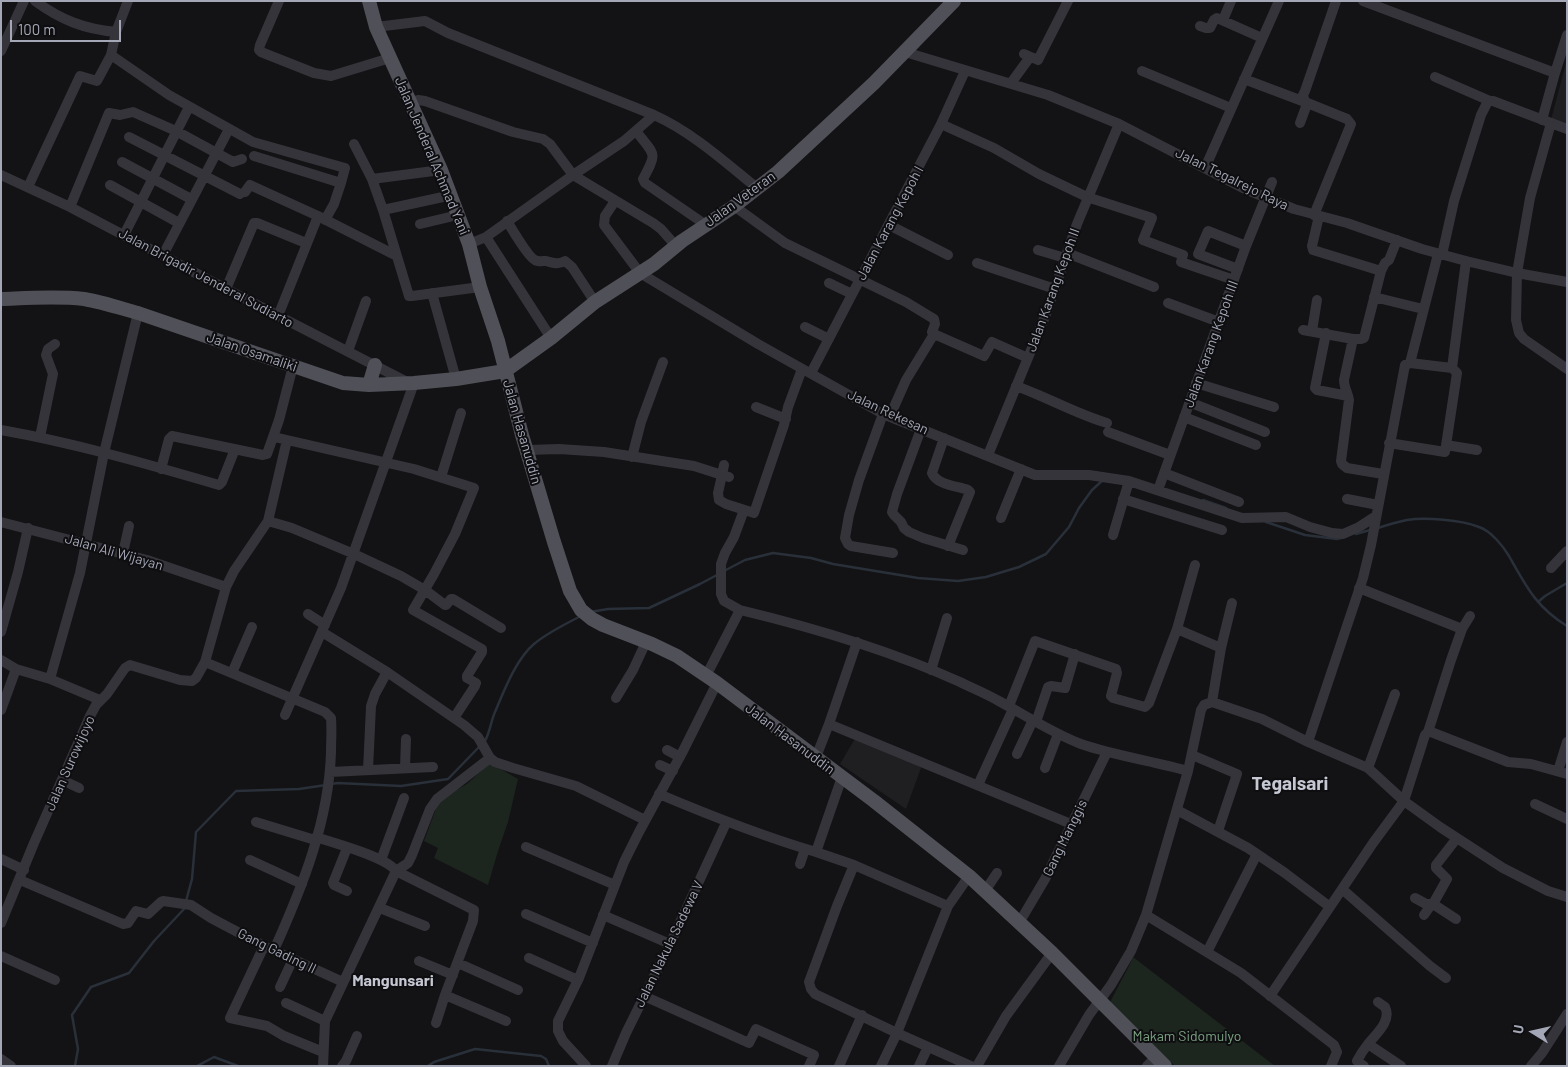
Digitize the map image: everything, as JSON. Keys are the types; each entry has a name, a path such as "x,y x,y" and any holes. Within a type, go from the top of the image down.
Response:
{"main road":[{"name":"Jalan Jenderal Achmad Yani","path":"369,1 376,27 452,196 469,244 505,371"},
{"name":"Jalan Veteran","path":"505,371 551,338 595,302 640,273 778,172 905,52 954,1"},
{"name":"Jalan Osamaliki","path":"1,299 50,298 84,300 138,313 343,383 369,385 412,383 456,379 505,371"},
{"path":"369,385 375,364"},
{"name":"Jalan Hasanuddin","path":"505,371 551,534 567,583 570,591 587,614 603,625 677,656 711,679 816,757 969,876 1052,953 1099,1000 1156,1063"}],"street":[{"path":"1,51 24,1"},
{"path":"35,1 51,13 76,25 100,31 116,32"},
{"path":"28,187 80,76 97,81 111,55 116,32 128,1"},
{"path":"279,1 260,45 259,50 261,52 314,74 331,76 390,58"},
{"path":"1011,83 1027,55 1038,60 1068,1"},
{"path":"1223,20 1231,1"},
{"path":"1205,168 1279,1"},
{"path":"1300,123 1306,103 1303,98 1305,91 1336,1"},
{"path":"1363,1 1555,73"},
{"path":"1200,26 1210,28 1215,18 1262,38"},
{"path":"376,27 425,21 448,33 667,120 757,188"},
{"path":"1567,36 1555,73 1530,198 1517,273 1516,320 1524,339 1567,369"},
{"name":"Jalan Tegalrejo Raya","path":"905,52 1048,95 1119,124 1266,198 1294,209 1347,223 1466,261 1567,282"},
{"path":"111,55 159,89 229,129 241,131 258,144 345,168 334,204 322,218 306,243 278,316"},
{"name":"Jalan Karang Kepoh I","path":"744,510 755,512 786,419 788,407 806,371 829,339 941,124 966,71"},
{"path":"1142,71 1231,108"},
{"path":"1435,77 1490,101 1567,129"},
{"path":"1244,79 1347,119 1351,124 1316,215 1312,246 1313,250 1381,271"},
{"path":"410,102 425,101 513,132 540,138 550,144 573,175 653,223 676,246"},
{"path":"1410,363 1423,309 1454,201 1481,115 1485,104 1490,101"},
{"path":"124,235 189,107"},
{"path":"70,207 109,113 123,115 133,112 233,162 242,160"},
{"path":"469,244 486,238 507,221 624,141 654,115"},
{"path":"941,124 994,148 1039,174 1088,197 1152,218 1143,240 1183,255 1181,262 1234,280"},
{"name":"Jalan Karang Kepoh II","path":"988,455 1046,314 1088,197 1119,124"},
{"path":"162,255 229,129"},
{"path":"636,131 651,150 654,157 644,178 645,183 706,224"},
{"path":"130,138 242,193 250,185 396,255"},
{"path":"354,144 372,179 409,296 480,287"},
{"path":"254,156 341,183"},
{"path":"122,162 191,199"},
{"path":"372,179 441,170"},
{"name":"Jalan Brigadir Jenderal Sudiarto","path":"1,175 70,207 278,316 412,383"},
{"name":"Jalan Karang Kepoh III","path":"1160,483 1246,246 1272,182"},
{"path":"110,185 179,223"},
{"path":"383,210 452,196"},
{"path":"615,201 605,216 604,225 640,273"},
{"path":"734,206 785,243 860,279 932,317 935,321 932,332 934,334 887,415 859,480 849,515 845,538 850,546 893,553"},
{"path":"420,224 458,215"},
{"path":"507,221 532,258 556,264 566,261 595,302"},
{"path":"226,289 254,223 306,243"},
{"path":"889,225 948,255"},
{"path":"1238,269 1198,254 1208,230 1246,246"},
{"path":"486,238 551,338"},
{"path":"1317,300 1307,331 1361,340 1364,338 1381,271 1385,263 1390,260 1397,240"},
{"path":"1038,250 1066,256 1154,287"},
{"path":"1452,368 1466,261"},
{"path":"977,263 1054,289"},
{"name":"Jalan Rekesan","path":"640,273 806,371 887,415 921,429 1035,475 1089,475 1160,483"},
{"path":"829,283 852,294"},
{"path":"432,293 456,379"},
{"path":"1374,297 1423,309"},
{"path":"348,351 366,302"},
{"path":"1168,303 1219,322"},
{"path":"50,680 80,573 104,453 138,313"},
{"path":"805,327 829,339"},
{"path":"1326,333 1315,388 1348,396"},
{"path":"934,334 982,356 985,356 992,342 1028,358"},
{"path":"1353,339 1344,380 1344,387 1348,396 1341,461 1347,468 1383,474"},
{"path":"40,437 53,374 46,354 48,349 55,344"},
{"path":"632,457 641,422 663,362"},
{"path":"1308,742 1371,546 1383,474 1405,365 1410,363 1452,368 1456,373 1445,452 1390,443"},
{"path":"161,468 171,436 265,455 274,437 294,366"},
{"path":"285,715 324,629 354,554 412,383"},
{"path":"1196,383 1274,407"},
{"path":"1016,386 1047,398 1108,428 1170,455"},
{"path":"1189,402 1265,432"},
{"path":"756,407 786,419"},
{"path":"441,477 461,412"},
{"path":"1184,416 1256,445"},
{"path":"921,429 896,494 892,512 909,532 963,550"},
{"path":"1,430 40,437 104,453 219,485 222,482 235,449"},
{"path":"274,437 386,462 474,488 455,534 413,609 480,647 482,650 466,676 476,684 454,718"},
{"path":"944,438 932,473 933,476 940,481 970,492 948,546"},
{"path":"287,440 268,521 234,571 226,587 205,662 325,712 330,718 330,775 316,838 295,904 230,1018 267,1026 323,1058 341,1066 344,1065 357,1036"},
{"path":"1446,445 1476,450"},
{"path":"528,450 559,448 604,452 694,466 725,473 718,493 719,500 744,510 721,564 720,590 724,601 740,610 857,642 931,670 995,699 1058,734 1107,752 1188,771"},
{"path":"1001,518 1021,469"},
{"path":"1113,536 1129,481"},
{"path":"1160,483 1222,512 1242,518 1286,517 1324,531 1343,534 1359,527 1376,515"},
{"path":"1160,483 1239,502"},
{"path":"1123,499 1222,530"},
{"path":"1347,499 1376,515"},
{"path":"268,521 292,528 401,576 425,590 445,605 452,599 500,628"},
{"name":"Jalan Ali Wijayan","path":"1,522 123,553 226,587"},
{"path":"123,553 129,526"},
{"path":"1,632 28,528"},
{"path":"1551,568 1567,551"},
{"path":"978,785 1011,708 1034,642 1116,669 1117,673 1111,696 1145,707 1149,703 1177,629 1195,564"},
{"path":"1359,588 1462,629"},
{"path":"1212,702 1221,648 1232,603"},
{"path":"586,1066 564,1041 558,1031 558,1021 593,944 624,862 680,757 740,610"},
{"path":"308,614 324,629 472,732 478,737 490,758 502,765 576,786 645,820"},
{"path":"1270,996 1373,843 1404,801 1462,629 1470,616"},
{"path":"931,670 947,618"},
{"path":"232,673 252,627"},
{"path":"1177,629 1221,648"},
{"path":"616,698 633,670 646,642"},
{"path":"816,757 830,724 857,642"},
{"path":"1017,754 1034,721 1048,687 1065,688 1074,654"},
{"path":"1,660 16,669 100,700"},
{"name":"Jalan Surowijoyo","path":"1,923 90,716 100,700 107,694 128,665 180,680 192,681 196,678 205,662"},
{"path":"1,710 16,669"},
{"path":"368,770 372,702 387,672"},
{"path":"1368,768 1395,694"},
{"path":"1059,1066 1131,951 1146,915 1177,810 1202,710 1204,705 1212,702 1262,719 1308,742 1368,768 1404,801 1457,838 1518,876 1567,897"},
{"path":"830,724 1072,824"},
{"path":"1428,732 1508,762 1531,764 1562,772 1567,742"},
{"path":"1045,768 1058,734"},
{"path":"405,768 406,739"},
{"path":"667,750 680,757"},
{"name":"Gang Manggis","path":"1019,923 1045,879 1107,752"},
{"path":"1192,755 1237,774 1218,831"},
{"path":"323,1058 325,1021 396,871 408,863 430,809 437,799 490,758"},
{"path":"660,765 672,771"},
{"path":"330,775 368,770 434,767"},
{"path":"816,852 842,777"},
{"path":"62,780 78,788"},
{"path":"659,794 726,823 854,865 948,906"},
{"path":"381,860 404,798"},
{"path":"1535,804 1567,819"},
{"path":"1177,810 1218,831 1256,854 1330,907"},
{"path":"256,822 316,838 381,860 396,871 474,910 473,920 436,1023"},
{"name":"Jalan Nakula Sadewa V","path":"612,1066 726,823"},
{"path":"1424,916 1447,879 1436,868 1436,865 1457,838"},
{"path":"526,847 615,885"},
{"path":"346,892 333,883 347,848"},
{"path":"800,864 805,849"},
{"path":"1207,952 1256,854"},
{"path":"1,859 22,875"},
{"path":"250,860 302,884"},
{"path":"854,865 809,982 811,989 815,994 971,1066"},
{"path":"985,891 997,873"},
{"name":"Gang Gading II","path":"22,875 123,924 128,924 136,911 150,914 160,902 186,904 269,948 343,982"},
{"path":"881,1066 897,1033 948,906 969,876"},
{"path":"1342,889 1446,978"},
{"path":"1415,898 1432,904 1456,919"},
{"path":"380,908 425,926"},
{"path":"526,914 593,944"},
{"path":"603,915 670,944"},
{"path":"1146,915 1241,973 1336,1048 1337,1052 1331,1066"},
{"path":"977,1066 1006,1016 1052,953"},
{"path":"1,956 55,980"},
{"path":"529,958 578,980"},
{"path":"280,987 293,959"},
{"path":"419,961 453,976"},
{"path":"458,963 518,990"},
{"path":"445,995 506,1021"},
{"path":"644,996 749,1043 756,1028 814,1055 809,1066"},
{"path":"1364,1066 1357,1060 1378,1033 1388,1013 1386,1007 1378,1002"},
{"path":"286,1003 325,1021"},
{"path":"1532,1066 1567,1014"},
{"path":"839,1066 862,1015"},
{"path":"1368,1044 1401,1066"},
{"path":"919,1066 928,1047"},
{"path":"1,1059 11,1066"}],"shaded area":[{"path":"1567,59 1567,124 1551,120"},
{"path":"856,737 922,765 906,809 840,764"}],"green space":[{"path":"490,763 518,779 508,822 488,885 434,858 438,848 424,841 437,806 442,798 467,784"},
{"name":"Makam Sidomulyo","path":"1133,957 1275,1066 1175,1066 1145,1037 1108,1006"}],"waterway":[{"path":"724,571 745,560 773,553 811,558 833,564 918,578 958,581 986,577 1019,567 1046,554 1069,527 1079,508 1092,490 1103,480"},
{"path":"1203,500 1226,508"},
{"path":"1378,528 1407,520 1423,519 1463,523 1483,529 1492,535 1503,548 1533,595 1547,611 1567,626"},
{"path":"1266,522 1305,535 1341,538"},
{"path":"1356,534 1370,530"},
{"path":"590,612 608,609 649,608 717,575"},
{"path":"1538,602 1567,583"},
{"path":"485,741 502,695 511,676 528,650 556,629 581,616"},
{"path":"331,784 401,786 448,779 479,747"},
{"path":"186,901 192,879 196,832 236,791 299,789 326,785"},
{"path":"75,1066 78,1049 72,1015 91,987 129,973 185,906"},
{"path":"428,1066 434,1062 475,1049 541,1056 546,1059 549,1066"},
{"path":"197,1066 214,1057 238,1066"}],"district":[{"name":"Tegalsari","path":"1290,784"},
{"name":"Mangunsari","path":"393,981"}]}
